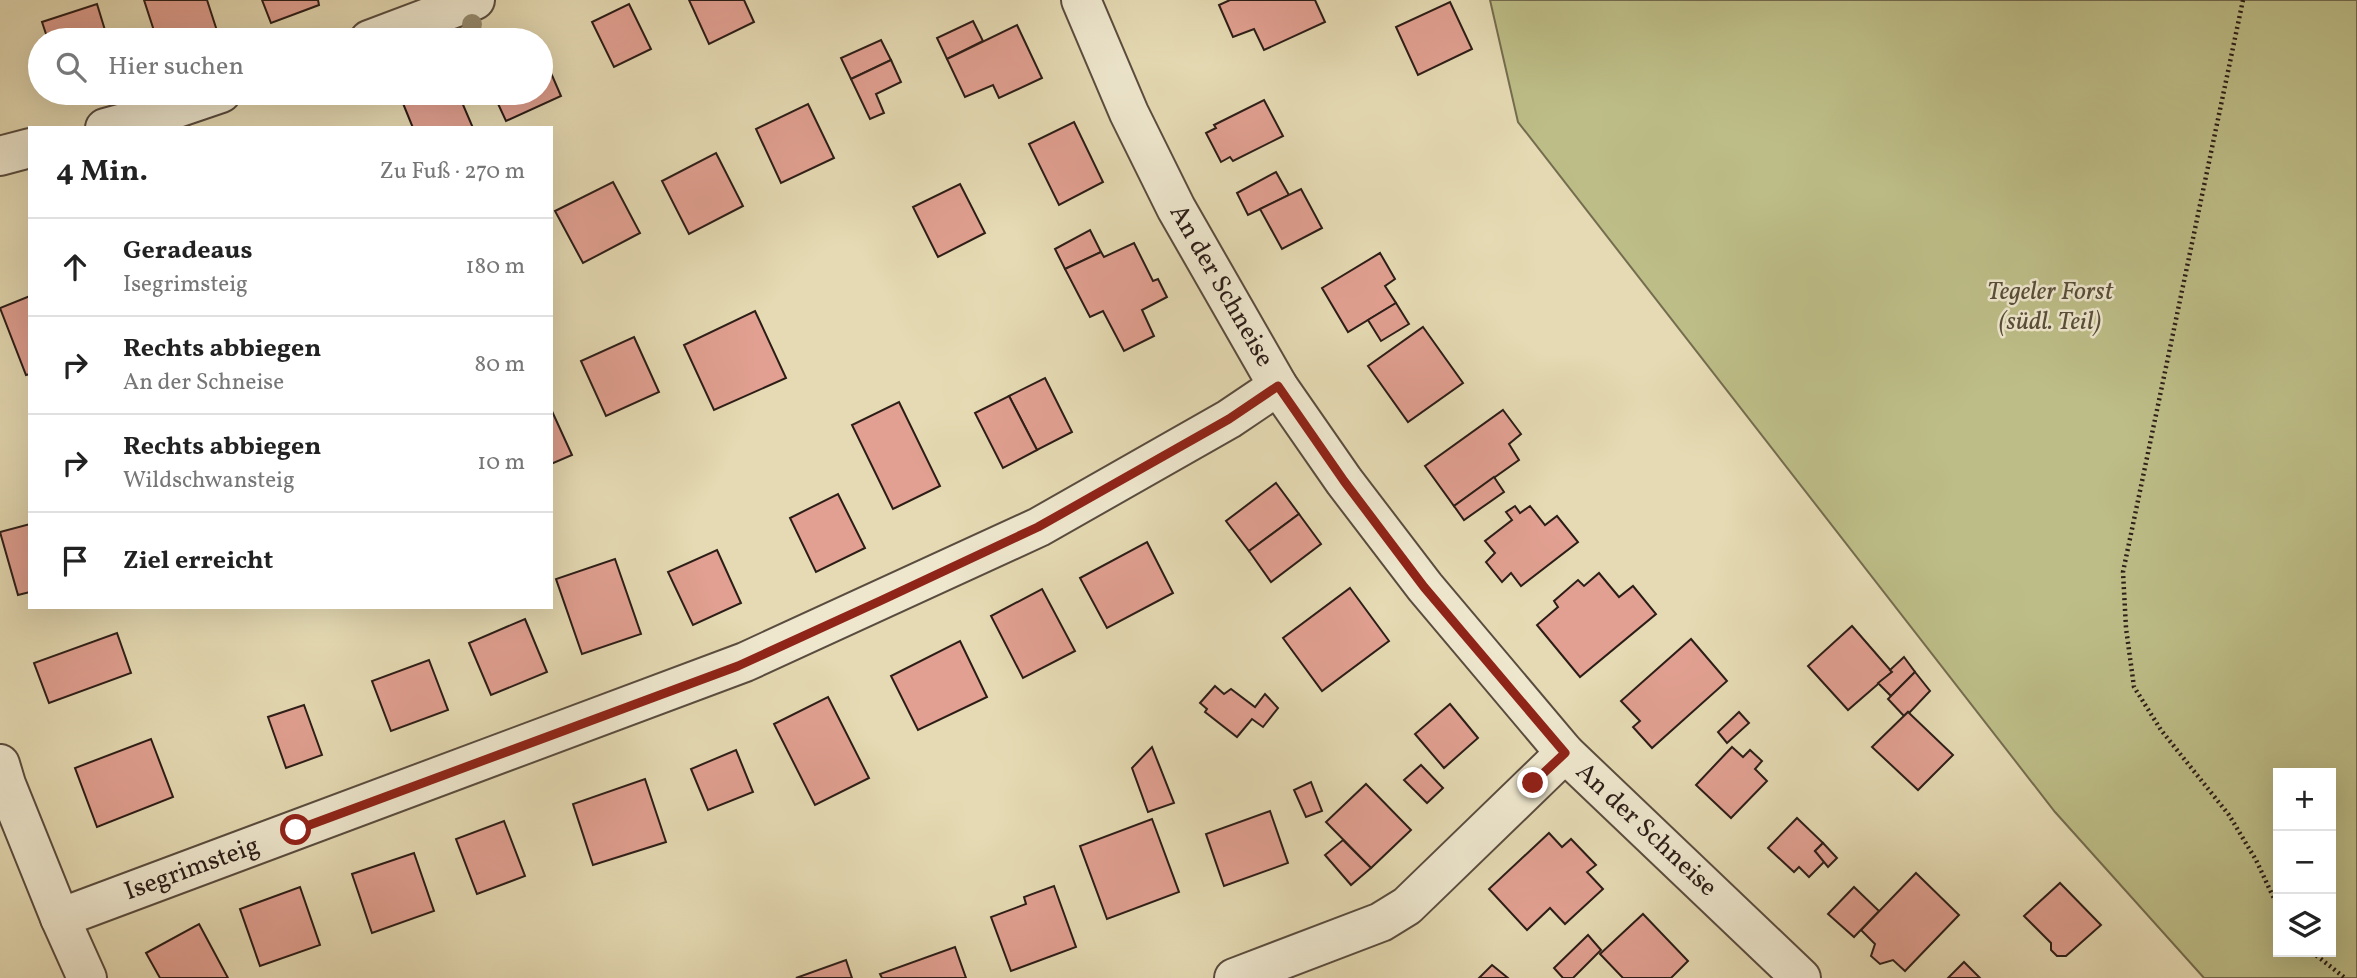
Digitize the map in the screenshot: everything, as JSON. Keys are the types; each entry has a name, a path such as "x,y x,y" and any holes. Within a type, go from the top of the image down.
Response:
{"street":[{"path":"401,28 475,0"},
{"name":"An der Schneise","path":"1081,0 1129,113 1176,208 1278,386 1344,481 1424,587 1565,753 1801,978"},
{"path":"113,126 186,105"},
{"path":"0,156 28,149"},
{"name":"Isegrimsteig","path":"60,918 738,666 1038,527 1229,419 1278,386"},
{"path":"1234,978 1381,922 1407,906 1565,753"},
{"path":"2,778 87,978"}],"path":[{"path":"2243,0 2123,572 2126,628 2134,687 2161,730 2229,815 2256,860 2273,896"},
{"path":"2318,957 2345,978"}],"green space":[{"name":"Tegeler Forst (südl. Teil)","path":"1490,0 2357,0 2357,978 2204,978 2055,812 1518,122"}],"building":[{"path":"144,0 207,0 216,28 153,28"},
{"path":"262,0 318,0 319,5 271,23"},
{"path":"689,0 744,0 754,22 709,44"},
{"path":"1230,0 1315,0 1325,22 1264,50 1254,29 1233,37 1219,5"},
{"path":"1450,2 1472,49 1418,75 1396,27"},
{"path":"97,4 104,28 44,28 42,22"},
{"path":"629,4 651,49 614,67 592,22"},
{"path":"973,21 983,41 947,59 937,38"},
{"path":"1017,25 1042,78 999,98 993,85 965,97 947,59"},
{"path":"881,40 891,60 851,79 841,58"},
{"path":"891,60 901,82 876,94 884,113 870,119 851,79"},
{"path":"553,78 561,96 553,100"},
{"path":"1264,100 1283,136 1233,161 1230,157 1221,162 1206,133 1216,128 1214,125"},
{"path":"808,104 834,158 781,183 756,129"},
{"path":"404,105 463,105 472,126 412,126"},
{"path":"499,105 541,105 506,121"},
{"path":"1074,122 1103,182 1059,205 1029,144"},
{"path":"716,153 743,206 689,234 662,181"},
{"path":"1276,172 1289,195 1248,215 1237,193"},
{"path":"613,182 640,233 583,263 555,211"},
{"path":"960,184 985,233 938,257 913,207"},
{"path":"1301,189 1322,228 1282,249 1260,209"},
{"path":"1090,230 1101,252 1065,269 1055,249"},
{"path":"1134,243 1153,281 1158,279 1167,297 1142,310 1154,336 1124,351 1103,311 1090,317 1065,269 1101,252 1104,257"},
{"path":"1380,253 1395,279 1385,286 1396,303 1348,332 1322,288"},
{"path":"28,297 28,374 26,375 0,308"},
{"path":"1396,303 1409,324 1381,341 1368,320"},
{"path":"755,311 786,378 714,410 684,345"},
{"path":"1423,327 1463,383 1408,422 1368,366"},
{"path":"634,337 659,392 606,416 581,361"},
{"path":"1045,378 1072,432 1037,450 1009,396"},
{"path":"1009,396 1037,450 1003,468 975,413"},
{"path":"899,402 940,486 893,509 852,425"},
{"path":"1503,410 1521,434 1509,444 1519,460 1454,506 1425,466"},
{"path":"553,413 572,455 553,463"},
{"path":"1494,477 1504,492 1464,520 1454,506"},
{"path":"1276,483 1299,514 1249,551 1226,521"},
{"path":"838,494 865,548 816,572 790,518"},
{"path":"1515,506 1520,513 1530,506 1545,525 1557,516 1578,542 1521,586 1511,573 1502,582 1486,562 1495,553 1485,541 1512,520 1506,512"},
{"path":"1299,514 1321,544 1271,582 1249,551"},
{"path":"28,525 28,592 18,595 0,532"},
{"path":"1147,542 1173,593 1107,628 1080,578"},
{"path":"717,550 741,603 693,625 668,572"},
{"path":"615,559 641,634 582,654 556,579"},
{"path":"1599,573 1619,597 1633,586 1656,614 1580,677 1537,625 1558,607 1554,601 1578,580 1584,586"},
{"path":"1350,588 1389,641 1322,691 1283,638"},
{"path":"1042,589 1075,651 1023,678 991,616"},
{"path":"525,619 547,672 491,695 469,643"},
{"path":"1852,626 1892,672 1848,710 1808,666"},
{"path":"117,633 131,673 49,703 34,663"},
{"path":"1691,639 1727,681 1652,748 1633,727 1640,721 1621,701"},
{"path":"960,641 987,697 918,730 891,676"},
{"path":"1904,657 1915,672 1891,696 1878,683 1892,672 1890,670"},
{"path":"429,660 448,710 391,731 372,681"},
{"path":"1915,672 1930,691 1904,716 1888,699"},
{"path":"1215,686 1224,694 1231,689 1255,707 1265,694 1278,708 1263,727 1252,719 1237,737 1205,712 1207,709 1200,703"},
{"path":"828,697 869,778 815,805 774,724"},
{"path":"1450,704 1478,738 1444,768 1415,734"},
{"path":"304,705 322,755 286,768 268,717"},
{"path":"1739,712 1749,723 1727,743 1718,732"},
{"path":"1908,712 1953,755 1918,790 1872,747"},
{"path":"151,739 173,797 97,827 75,768"},
{"path":"1152,747 1174,803 1148,812 1132,768"},
{"path":"1732,747 1743,757 1750,750 1762,761 1755,769 1767,781 1731,818 1696,785"},
{"path":"736,750 753,792 708,810 691,769"},
{"path":"1421,765 1443,788 1427,803 1404,780"},
{"path":"645,779 666,842 593,865 573,804"},
{"path":"1311,782 1322,811 1306,817 1294,790"},
{"path":"1366,784 1411,830 1371,868 1326,822"},
{"path":"1270,811 1288,863 1224,886 1206,834"},
{"path":"1797,818 1823,843 1815,851 1825,861 1809,877 1799,867 1794,872 1768,848"},
{"path":"1152,819 1179,892 1107,919 1080,846"},
{"path":"504,821 525,876 477,894 456,839"},
{"path":"1549,833 1562,847 1571,839 1596,865 1587,872 1603,889 1565,924 1550,908 1527,930 1489,889"},
{"path":"1343,840 1371,868 1351,885 1325,855"},
{"path":"1823,843 1837,858 1828,867 1815,851"},
{"path":"414,853 434,911 372,933 352,874"},
{"path":"1916,873 1959,915 1905,971 1893,960 1880,964 1871,956 1875,944 1861,930"},
{"path":"2060,883 2101,925 2066,956 2057,956 2051,950 2051,943 2024,916"},
{"path":"1054,886 1076,947 1011,971 991,917 1026,904 1024,897"},
{"path":"300,887 320,945 260,966 240,909"},
{"path":"1854,887 1879,911 1854,937 1828,914"},
{"path":"1643,914 1688,961 1671,978 1623,978 1600,954"},
{"path":"199,924 228,978 160,978 146,953"},
{"path":"1588,935 1601,950 1573,978 1563,978 1554,968"},
{"path":"955,947 966,978 882,978 880,974"},
{"path":"846,960 852,978 796,978"},
{"path":"1964,962 1980,978 1948,978"},
{"path":"1492,965 1508,978 1479,978"}],"route":[{"path":"296,830 738,666 1038,527 1229,419 1278,386 1344,481 1424,587 1565,753 1533,783"}]}
